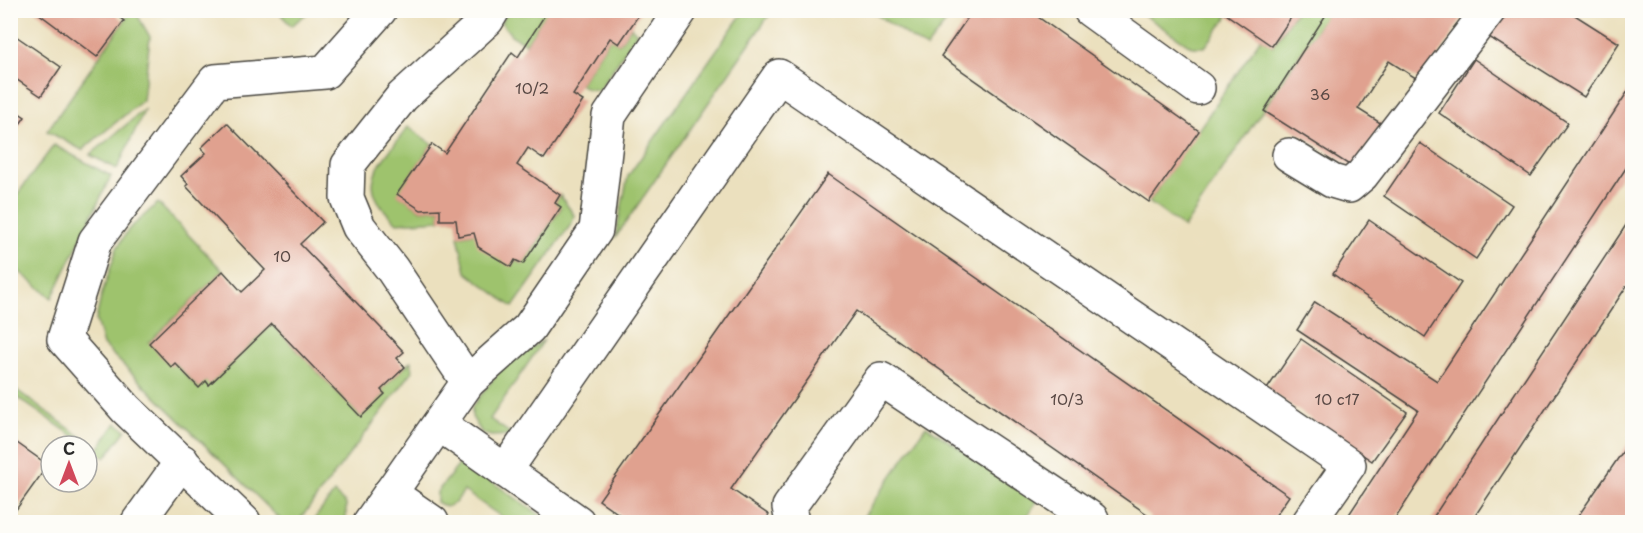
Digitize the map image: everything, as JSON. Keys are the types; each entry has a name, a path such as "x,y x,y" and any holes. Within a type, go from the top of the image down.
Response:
{"lane":[{"path":"244,522 126,409 64,339 96,241 215,81 325,72 380,10"},
{"path":"468,382 392,269 358,227 347,198 348,165 402,98 487,20 493,10"},
{"path":"370,522 468,382 529,328 596,230 609,116 681,10"},
{"path":"1090,10 1198,88"},
{"path":"1289,155 1332,181 1349,186 1362,175 1489,10"},
{"path":"505,471 779,76 1349,465 1309,522"},
{"path":"792,522 789,507 881,379 1092,519 1090,522"},
{"path":"439,424 578,522"},
{"path":"138,522 182,461"},
{"path":"390,494 432,522"}],"green space":[{"path":"132,10 135,11 150,37 143,100 82,150 47,131"},
{"path":"278,11 310,11 291,26"},
{"path":"509,11 548,11 526,44 511,35 501,22"},
{"path":"744,11 772,11 615,238 628,176"},
{"path":"871,11 955,11 926,48"},
{"path":"1138,11 1220,11 1228,16 1205,47 1192,47"},
{"path":"1296,11 1329,11 1184,228 1149,202 1261,38 1273,46"},
{"path":"631,27 637,33 599,90 587,89 580,84 610,38 619,44"},
{"path":"145,109 117,169 90,155"},
{"path":"408,127 432,144 398,194 421,210 440,209 440,220 397,223 383,209 376,197 373,186 380,164"},
{"path":"54,145 111,176 52,298 11,265 10,204"},
{"path":"560,195 574,215 572,223 513,307 466,272 458,236 474,233 511,266 515,260 523,264 561,208 555,203"},
{"path":"158,203 223,271 149,342 171,366 175,363 198,388 206,381 210,384 272,324 361,417 385,394 381,390 411,361 412,372 298,522 283,522 103,345 96,320 117,248 128,230"},
{"path":"544,340 490,419 513,435 491,436 482,433 472,417 472,407 504,365"},
{"path":"11,386 77,434 70,434 11,393"},
{"path":"116,423 126,430 105,458 99,454 99,448"},
{"path":"926,426 1038,500 1023,522 860,522"},
{"path":"462,461 550,522 509,522 464,491 455,503 446,507 437,502 437,492"},
{"path":"334,493 346,504 346,522 312,522"}],"building":[{"path":"34,10 110,10 124,21 97,57"},
{"path":"548,10 642,10 619,44 610,38 573,95 583,101 544,159 528,148 517,165 560,195 555,203 561,207 523,264 515,260 511,267 478,247 474,233 458,236 456,220 440,220 440,209 421,210 397,194 432,144 445,153 512,52 518,57"},
{"path":"973,10 1028,10 1199,131 1149,202 941,56"},
{"path":"1220,10 1296,10 1272,46"},
{"path":"1329,10 1467,10 1422,82 1389,61 1358,109 1382,124 1354,168 1264,111"},
{"path":"1507,10 1567,10 1619,43 1584,97 1489,37"},
{"path":"10,32 61,67 41,96 10,75"},
{"path":"1474,59 1568,123 1531,176 1439,113"},
{"path":"1632,85 1632,159 1393,522 1344,522 1418,410 1297,330 1315,302 1437,381"},
{"path":"10,107 25,117 10,138"},
{"path":"227,123 323,222 300,244 404,352 397,358 405,367 381,390 385,394 361,417 272,324 209,385 206,381 199,388 175,363 171,367 149,343 223,271 242,292 265,270 186,186 188,184 181,176 206,153 201,148"},
{"path":"1420,143 1512,205 1476,259 1384,196"},
{"path":"828,174 1289,496 1271,522 1147,522 1151,517 856,311 731,489 769,515 764,522 630,522 599,500"},
{"path":"1632,216 1632,278 1471,522 1430,522"},
{"path":"1369,220 1461,283 1425,337 1333,274"},
{"path":"1301,339 1407,412 1372,461 1267,389"},
{"path":"10,438 39,459 39,478 10,518"},
{"path":"1632,438 1632,522 1574,522 1606,476"}]}
